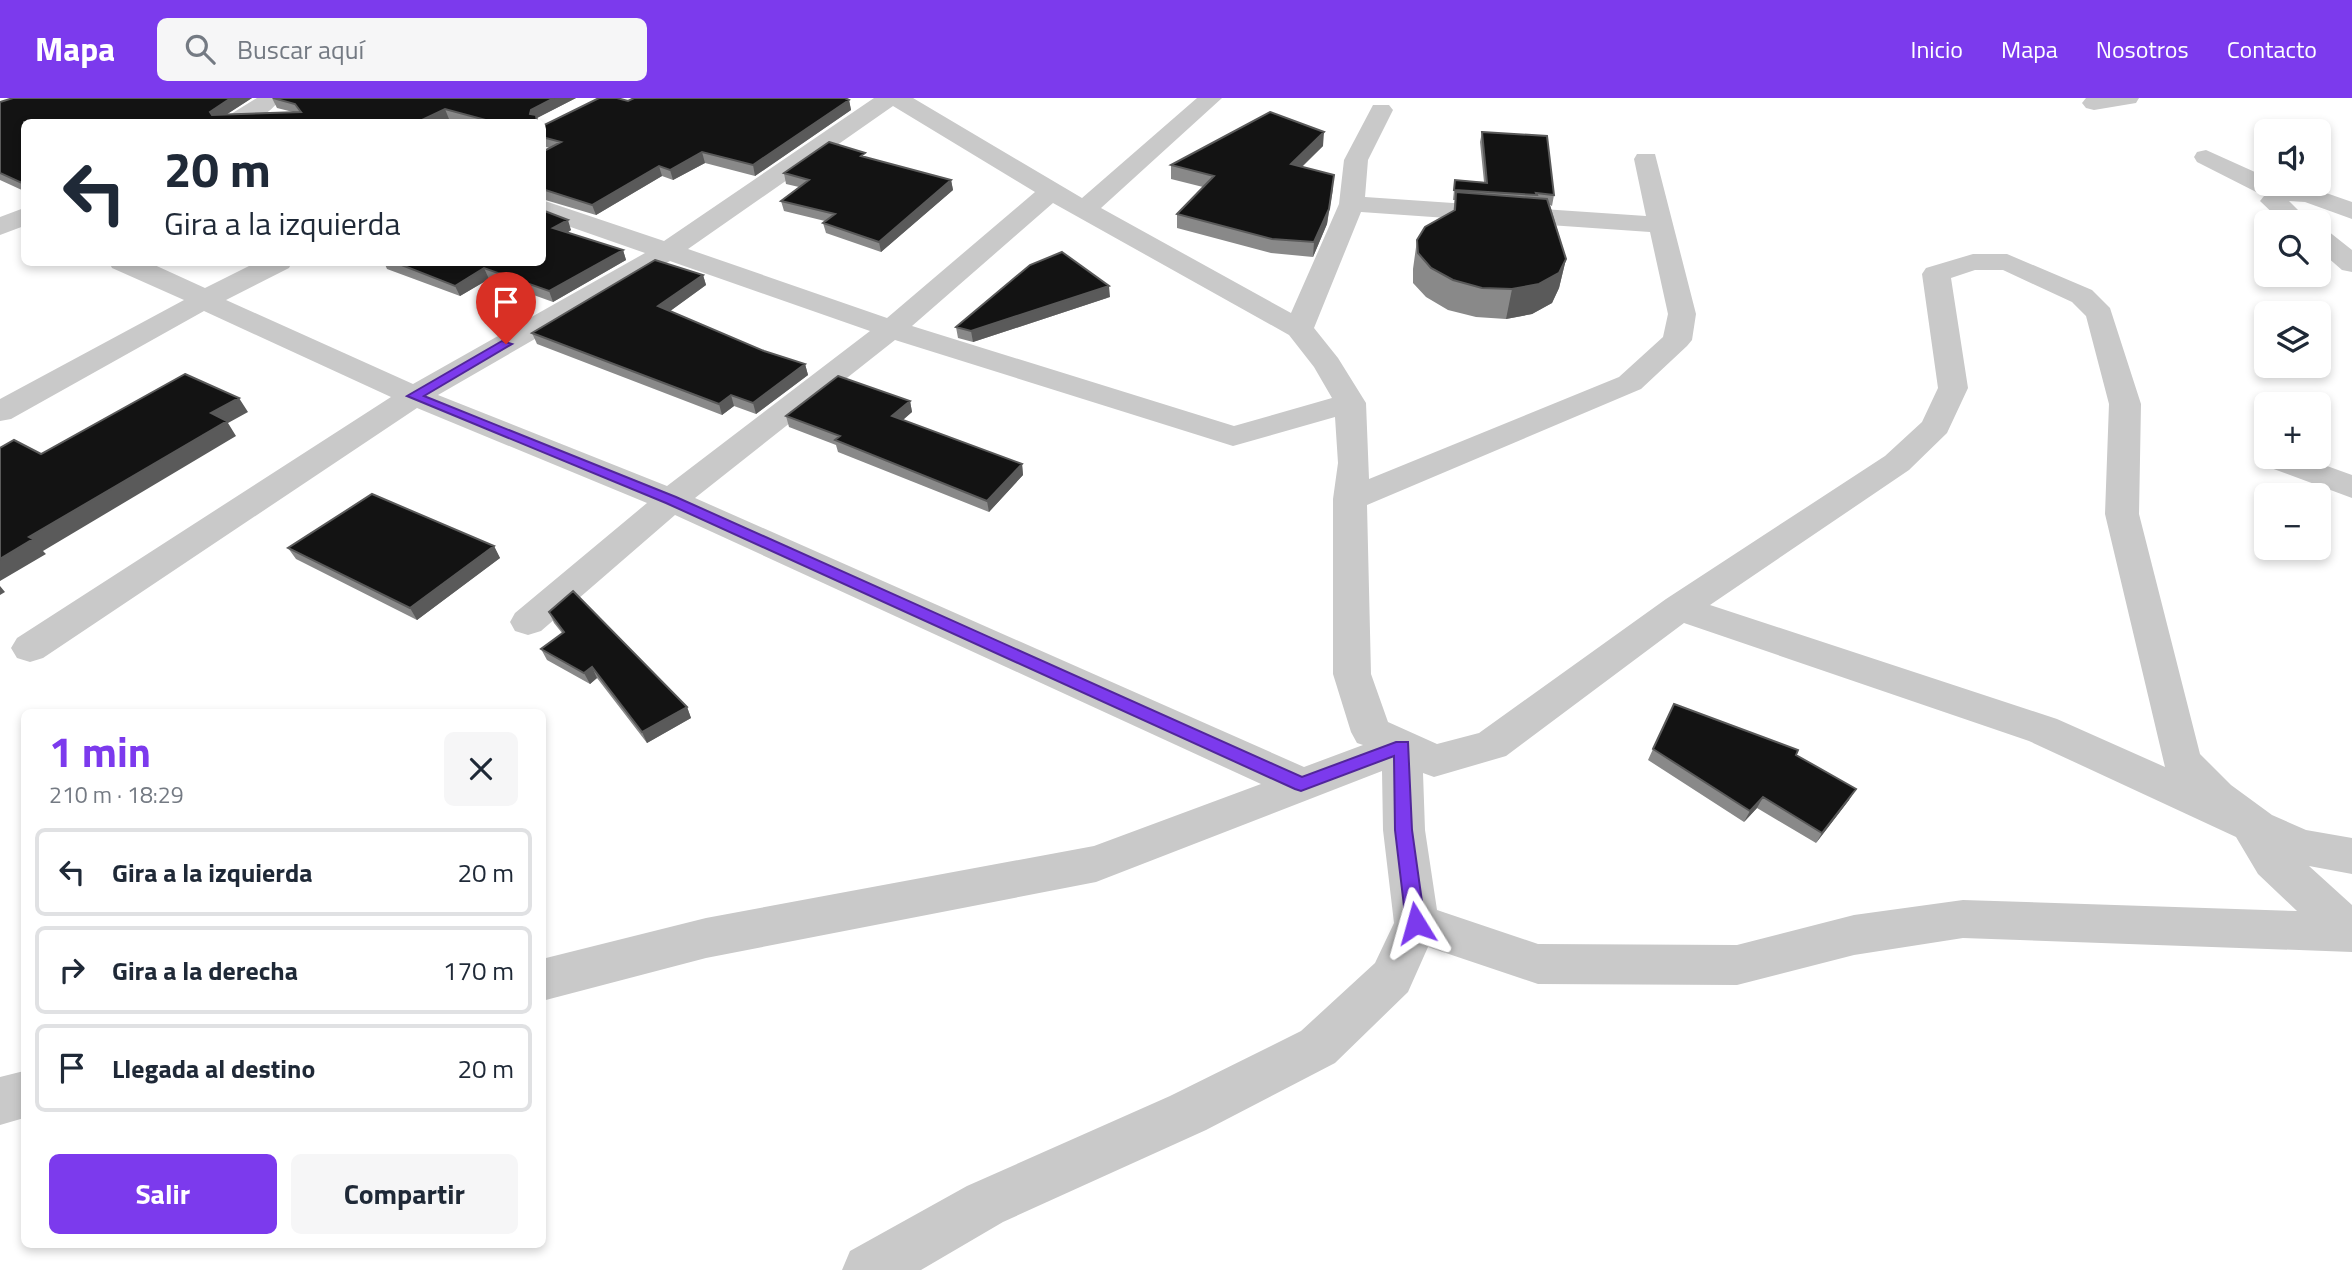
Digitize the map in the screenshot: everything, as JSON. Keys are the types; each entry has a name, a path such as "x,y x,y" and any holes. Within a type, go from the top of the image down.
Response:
{"street":[{"path":"30,648 414,396 668,251 889,98"},
{"path":"897,98 1051,191 1299,329 1327,364 1350,403 1354,463 1350,499 1352,674 1371,732 1434,761 1492,745 1679,608 1897,463 1936,426 1953,388 1936,274 1973,262 2007,262 2082,296 2100,314 2125,404 2122,514 2181,760 2203,788 2251,825 2273,861 2352,932"},
{"path":"1084,209 1212,98"},
{"path":"2094,103 2128,98"},
{"path":"239,119 268,109"},
{"path":"1299,329 1352,204 1356,160 1381,110"},
{"path":"2206,157 2254,181"},
{"path":"1350,499 1630,383 1677,340 1682,314 1646,159"},
{"path":"528,622 671,500 891,329 1051,191"},
{"path":"2276,196 2273,201 2283,210"},
{"path":"2312,196 2352,211"},
{"path":"1352,204 1661,225"},
{"path":"546,209 891,329 1233,436 1350,403"},
{"path":"2331,247 2352,264"},
{"path":"132,266 175,283 233,316 414,396 671,500 1301,784"},
{"path":"0,412 271,266"},
{"path":"2303,469 2352,487"},
{"path":"1679,608 2043,730 2322,855 2352,856"},
{"path":"546,979 706,938 1096,864 1402,747"},
{"path":"869,1270 985,1204 1188,1113 1318,1046 1392,977 1416,923 1404,830 1402,747"},
{"path":"1416,923 1538,964 1737,965 1854,935 1963,919 2352,932"},
{"path":"0,1101 21,1096"}],"building":[{"path":"13,98 231,98 210,112 212,115 301,112 295,104 273,98 554,98 531,110 530,114 536,115 537,119 482,119 445,109 424,119 21,119 21,183 0,173 0,102"},
{"path":"599,98 628,101 634,98 849,100 753,165 702,152 670,170 659,166 592,205 546,190 546,150 561,142 546,138 546,124"},
{"path":"1270,112 1324,132 1291,164 1334,175 1329,209 1314,242 1272,239 1177,214 1214,176 1171,165"},
{"path":"1482,132 1547,136 1554,195 1454,190 1455,180 1487,183"},
{"path":"829,142 865,153 861,156 951,180 879,242 823,223 835,214 781,201 809,180 784,173"},
{"path":"1456,192 1547,199 1566,259 1559,273 1539,284 1512,289 1482,288 1453,280 1431,268 1418,253 1417,240 1425,227 1455,210"},
{"path":"546,212 568,220 553,228 623,250 549,291 484,268 455,286 404,266 546,266"},
{"path":"1062,252 1109,286 971,331 956,327 1030,265"},
{"path":"655,260 703,275 658,306 764,351 805,364 753,403 731,395 719,404 532,333"},
{"path":"185,374 239,398 211,413 227,421 29,537 33,539 0,559 0,448 14,440 41,454"},
{"path":"838,376 910,401 892,416 1022,464 987,501 835,440 840,436 786,416"},
{"path":"372,494 494,546 410,608 288,548"},
{"path":"573,591 687,707 642,732 592,667 584,673 541,649 564,632 549,612"},
{"path":"1674,704 1798,750 1796,755 1856,789 1822,833 1763,797 1750,811 1653,749"}],"route":[{"path":"506,344 414,396 671,500 1301,784 1402,747 1404,830 1416,923"}]}
